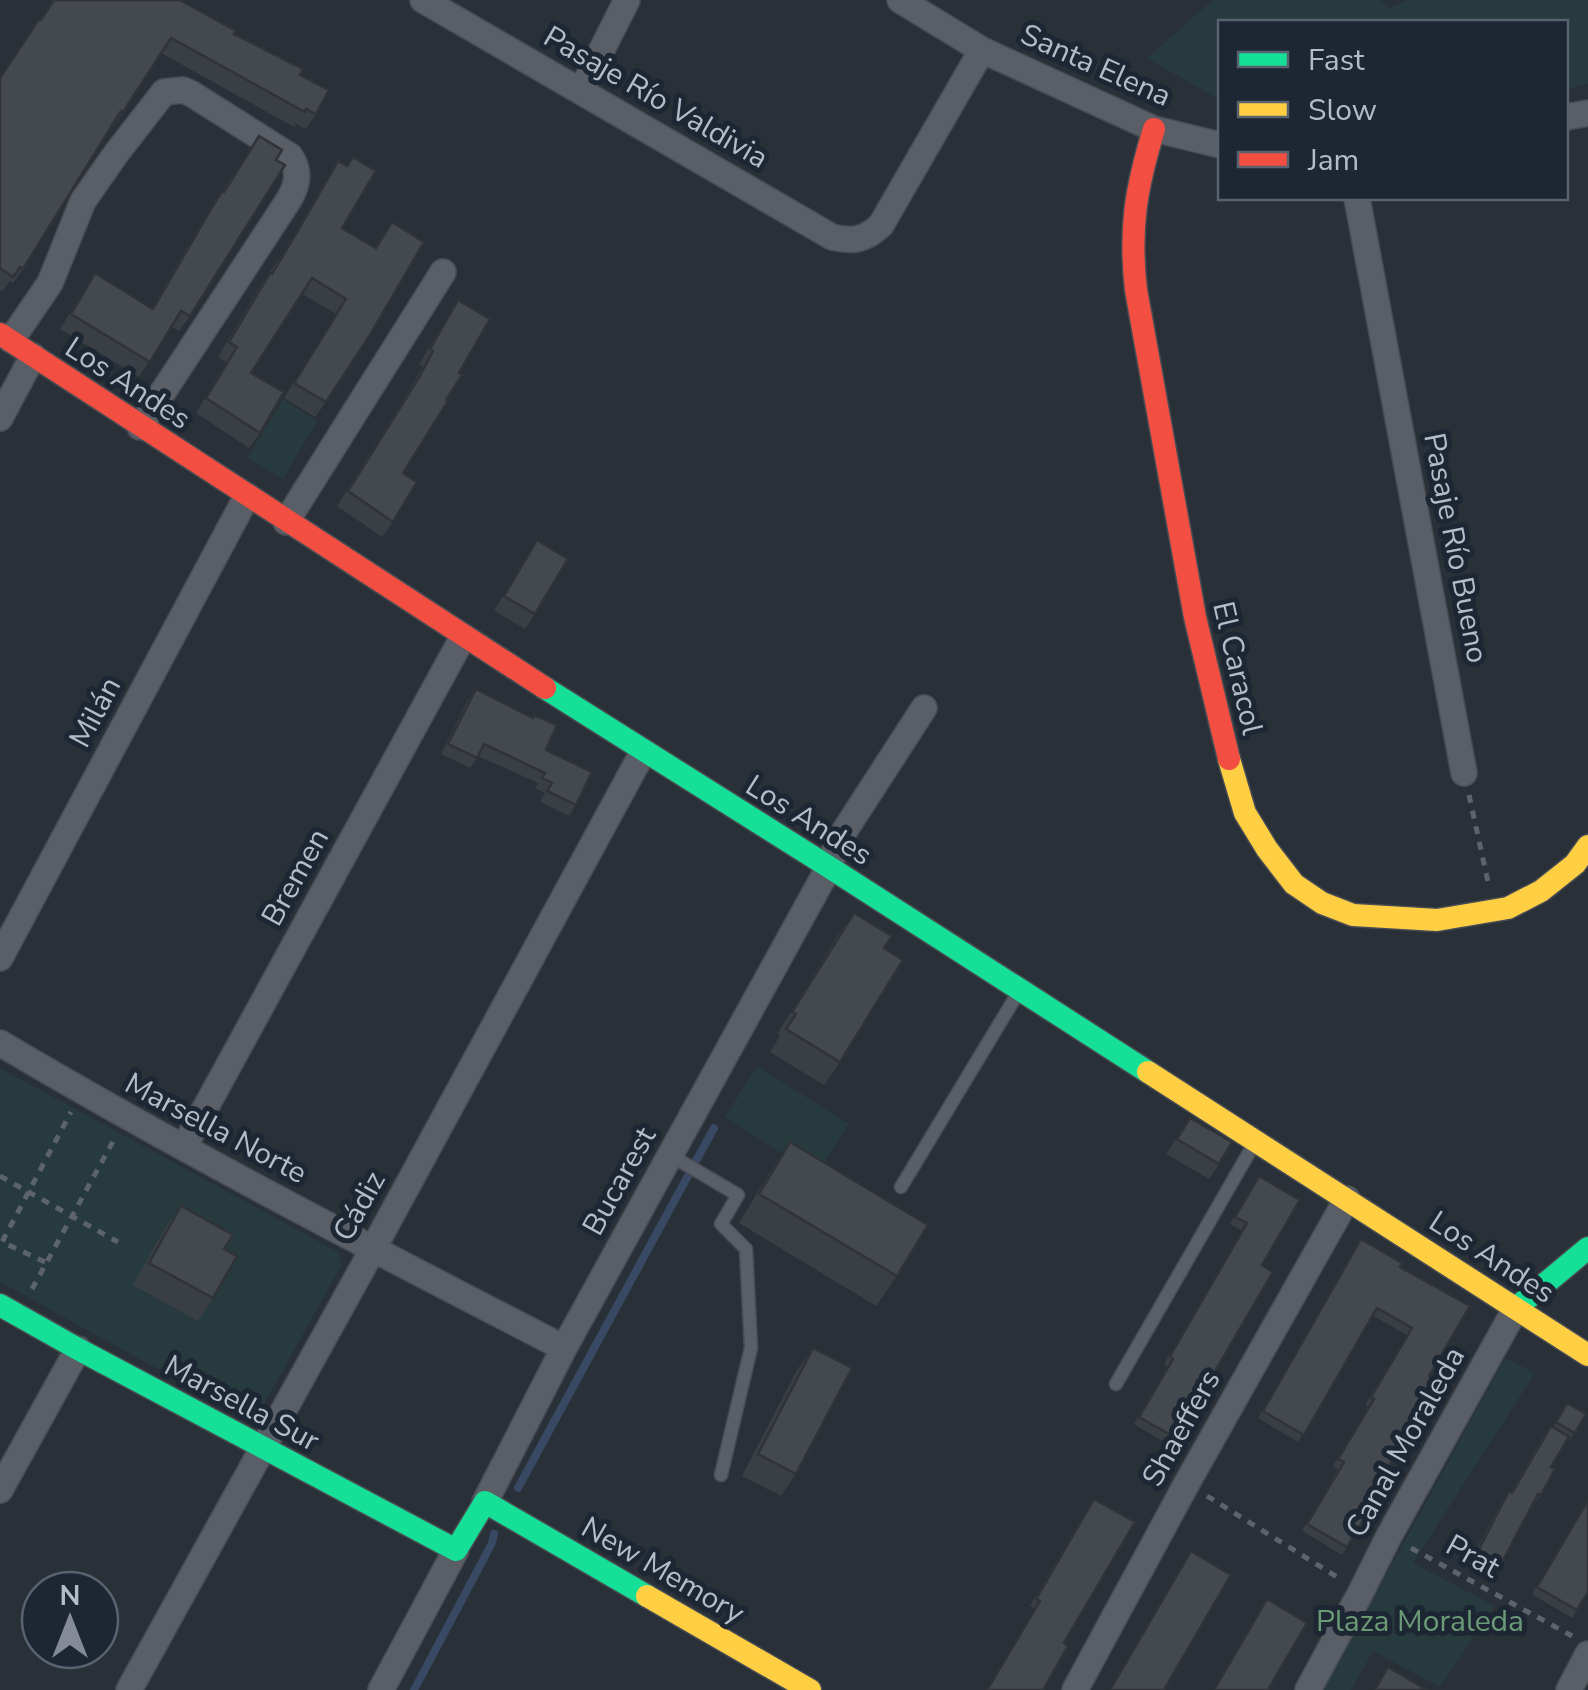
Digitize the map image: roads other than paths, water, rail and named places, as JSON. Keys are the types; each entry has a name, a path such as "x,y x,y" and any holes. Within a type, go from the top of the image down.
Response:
{"street":[{"name":"Pasaje Río Valdivia","path":"423,0 832,236 859,240 881,225 982,50"},
{"path":"581,91 627,0"},
{"name":"Santa Elena","path":"900,0 982,50 1154,129 1218,145"},
{"path":"5,337 50,284 83,202 164,92 183,90 192,94 290,156 298,176 290,198 140,427"},
{"name":"El Caracol","path":"1154,129 1140,174 1132,222 1138,312 1195,617 1245,813 1294,884 1322,903 1353,916 1436,920 1508,908 1541,891 1575,864 1588,846"},
{"name":"Pasaje Río Bueno","path":"1357,200 1464,773"},
{"path":"286,522 443,272"},
{"name":"Los Andes","path":"5,337 463,638 828,867 1588,1355"},
{"path":"0,418 33,356"},
{"name":"Milán","path":"0,958 247,496"},
{"name":"Bremen","path":"184,1147 463,638"},
{"name":"Bucarest","path":"381,1690 828,867 838,841 924,708"},
{"name":"Cádiz","path":"129,1690 643,752"},
{"name":"Marsella Norte","path":"0,1043 82,1092 564,1348"},
{"name":"Shaeffers","path":"1075,1690 1186,1483 1347,1199"},
{"name":"Canal Moraleda","path":"1308,1690 1516,1308 1588,1248"},
{"name":"Marsella Sur","path":"9,1310 456,1550"},
{"path":"0,1490 78,1349"},
{"name":"New Memory","path":"486,1502 810,1690"},
{"path":"1570,1690 1580,1645"}],"lane":[{"path":"901,1187 1019,991"},
{"path":"1116,1384 1255,1142"},
{"path":"670,1155 738,1195 721,1224 746,1249 751,1348 721,1476"}],"waterway":[{"path":"518,1488 714,1128"},
{"path":"414,1690 494,1534"}],"park label":[{"name":"Plaza Moraleda","path":"1420,1621"}]}
